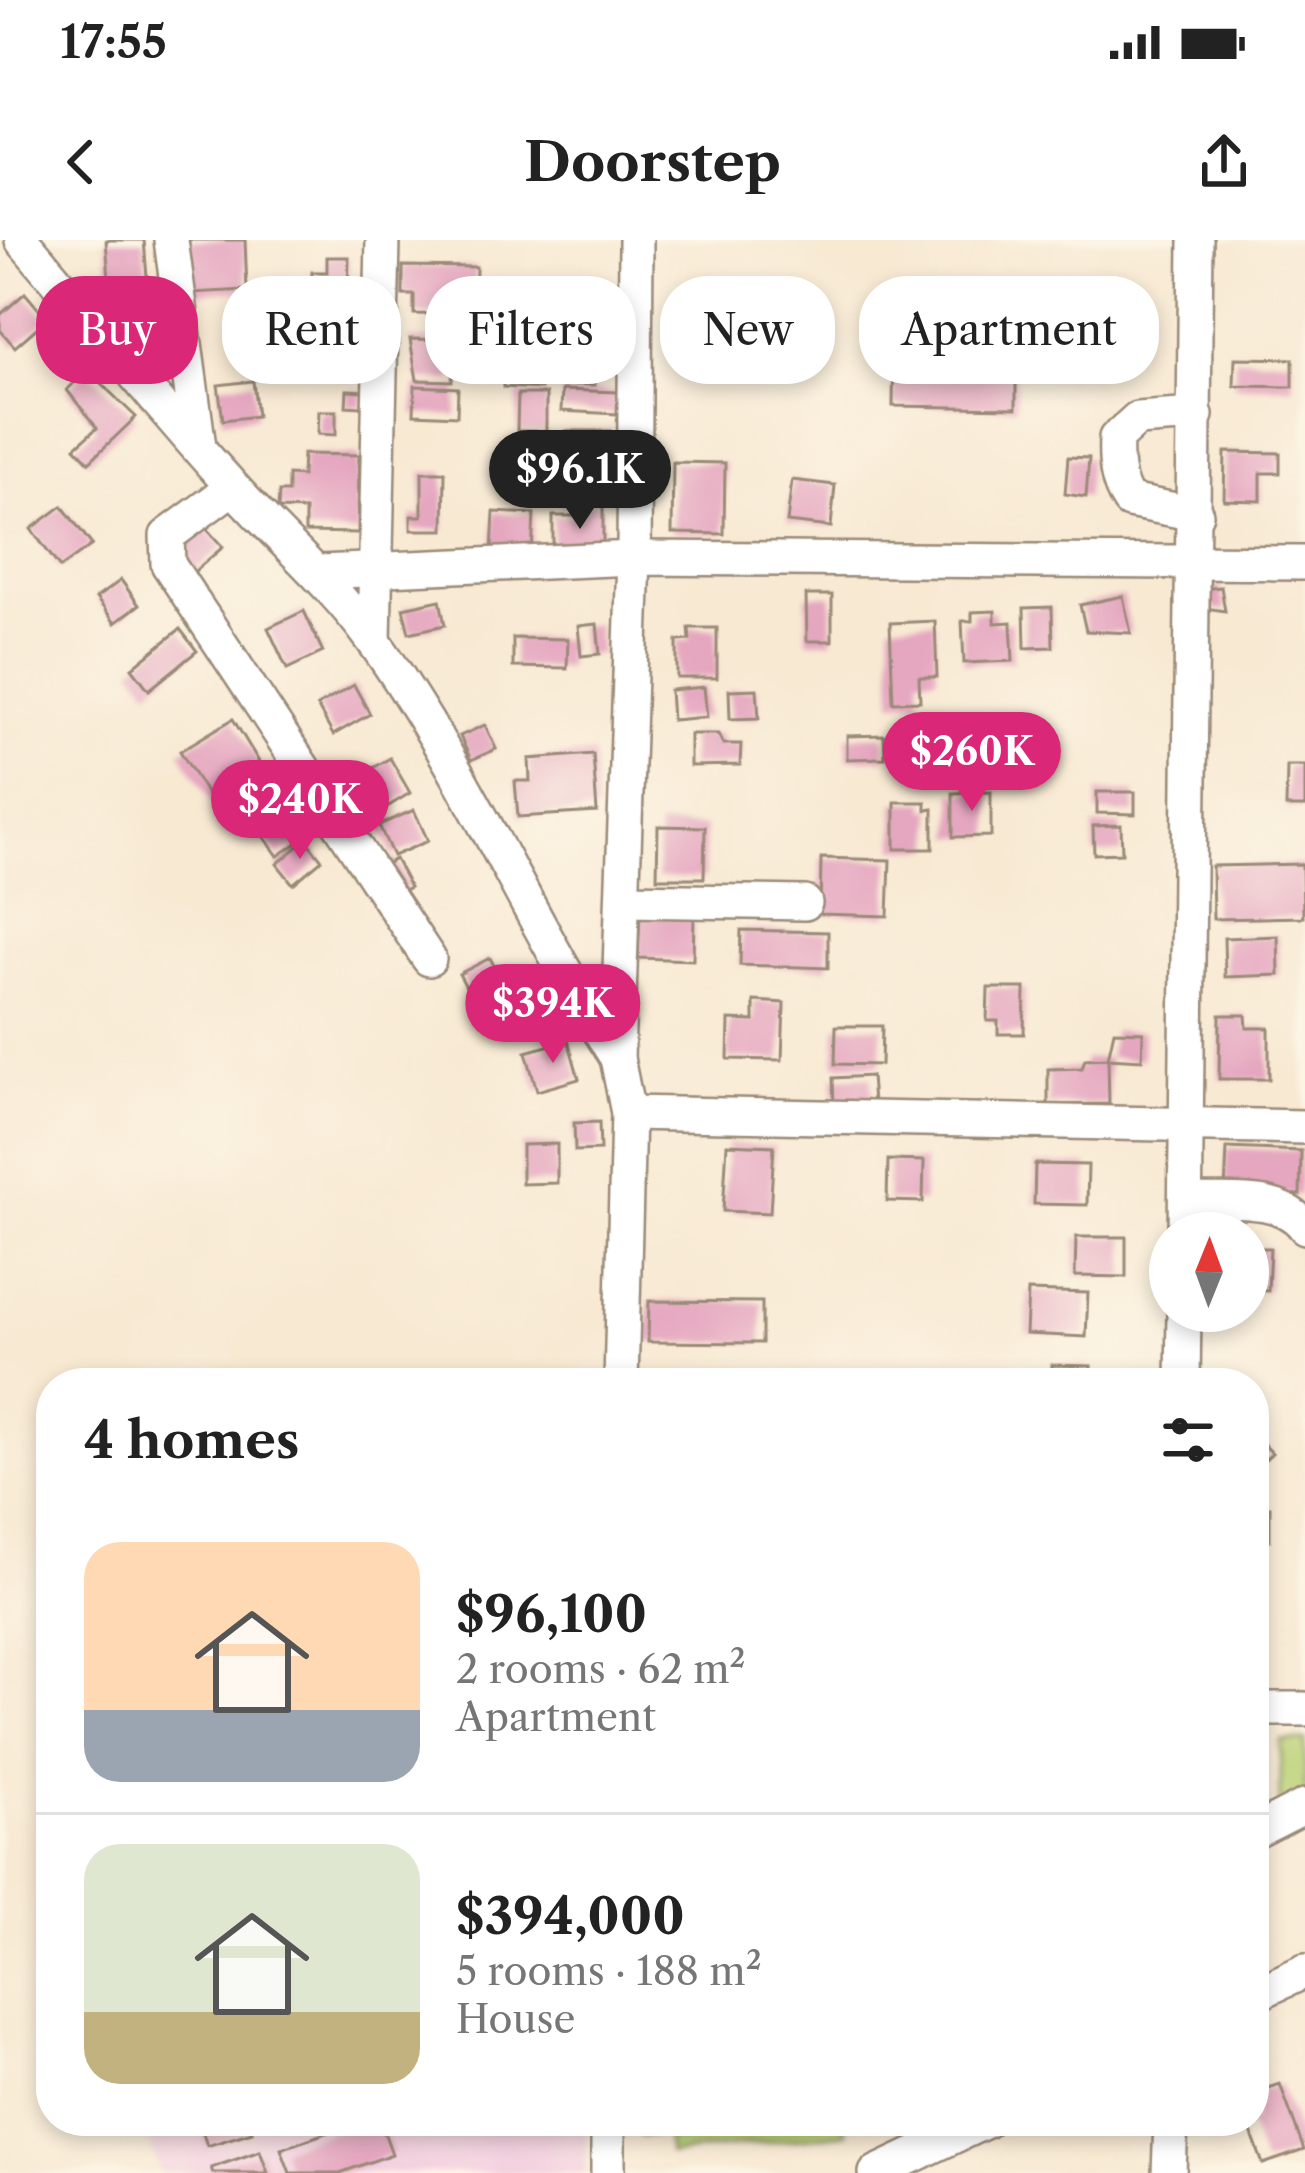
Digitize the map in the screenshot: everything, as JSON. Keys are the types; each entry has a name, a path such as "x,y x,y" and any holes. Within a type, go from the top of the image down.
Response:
{"street":[{"path":"22,240 232,488 320,572 374,641 484,820 570,984 617,1058"},
{"path":"171,240 200,449"},
{"path":"374,641 382,240"},
{"path":"621,1368 628,1113 617,1058 626,900 634,558 636,240"},
{"path":"1185,1212 1196,240"},
{"path":"1196,416 1137,418 1116,438 1115,461 1120,488 1129,500 1196,514"},
{"path":"232,488 167,536 168,564 429,959"},
{"path":"320,572 377,565 634,558 1305,563"},
{"path":"626,900 805,903"},
{"path":"628,1113 1305,1127"},
{"path":"1222,1212 1273,1205 1294,1213 1305,1227"},
{"path":"1183,1368 1184,1332"},
{"path":"1269,1709 1305,1709"},
{"path":"1269,1824 1305,1806"},
{"path":"1269,1989 1303,1977"},
{"path":"608,2136 608,2173"},
{"path":"876,2173 954,2136"},
{"path":"1169,2173 1170,2136"}],"shaded area":[{"path":"145,2136 586,2136 586,2173 161,2173"}],"green space":[{"path":"1281,1741 1305,1741 1305,1824 1280,1824"},
{"path":"666,2136 821,2136 669,2154"}],"building":[{"path":"106,240 144,240 147,276 109,276"},
{"path":"188,240 245,240 246,276 222,276 222,291 198,293 198,276 190,276"},
{"path":"327,257 349,257 349,276 312,276 312,272 327,272"},
{"path":"403,266 476,267 476,276 425,276 425,314 414,314 414,295 403,295"},
{"path":"25,293 36,306 36,329 15,347 0,330 0,315"},
{"path":"410,339 425,339 425,380 417,380"},
{"path":"1235,358 1293,359 1293,387 1234,386"},
{"path":"73,384 102,384 136,417 89,462 75,447 97,428 67,390"},
{"path":"253,384 257,416 223,420 218,385"},
{"path":"503,384 541,384 541,389"},
{"path":"893,384 1016,384 1016,408 893,406"},
{"path":"415,386 458,388 457,416 414,414"},
{"path":"347,390 363,391 362,407 346,406"},
{"path":"562,390 618,392 617,414 561,411"},
{"path":"518,394 546,394 546,431 517,431"},
{"path":"319,411 336,411 336,435 318,434"},
{"path":"566,431 610,431 609,473 565,472"},
{"path":"521,444 557,445 556,470 520,468"},
{"path":"1225,452 1280,453 1280,473 1261,473 1261,501 1224,500"},
{"path":"303,454 359,455 358,533 305,532 305,510 278,509 279,492 288,492 288,475 302,476"},
{"path":"1068,457 1089,458 1086,497 1065,494"},
{"path":"673,462 725,463 724,534 672,533"},
{"path":"422,472 445,472 444,530 411,530 411,516 422,516"},
{"path":"792,480 835,485 831,527 787,522"},
{"path":"586,505 603,505 603,552 553,552 553,516 582,516"},
{"path":"62,506 92,545 60,568 31,529"},
{"path":"494,512 534,514 532,553 492,551"},
{"path":"203,525 223,547 188,577 169,555"},
{"path":"121,580 139,605 115,623 96,598"},
{"path":"1221,587 1225,611 1205,608 1203,589"},
{"path":"806,595 832,595 832,641 807,641"},
{"path":"1123,596 1131,633 1086,631 1080,605"},
{"path":"440,600 445,625 409,633 403,608"},
{"path":"1052,607 1053,647 1025,648 1024,608"},
{"path":"304,611 323,652 287,669 268,628"},
{"path":"995,611 995,623 1011,622 1013,661 964,663 962,621 972,621 972,612"},
{"path":"935,621 937,677 919,677 920,701 893,702 890,623"},
{"path":"597,624 600,654 581,656 578,626"},
{"path":"689,628 717,628 717,678 677,678 677,641 690,640"},
{"path":"180,629 197,651 149,690 132,668"},
{"path":"513,638 568,639 567,668 513,667"},
{"path":"354,685 370,714 333,735 317,706"},
{"path":"704,687 707,717 672,720 670,690"},
{"path":"757,689 759,718 730,719 729,690"},
{"path":"233,719 259,762 227,781 238,800 218,812 180,751"},
{"path":"485,725 496,749 471,760 460,736"},
{"path":"690,734 718,734 723,744 741,744 740,765 690,766"},
{"path":"884,735 885,758 847,759 847,736"},
{"path":"593,754 597,812 518,817 515,781 530,781 529,759"},
{"path":"390,758 410,793 379,812 358,777"},
{"path":"1287,766 1305,766 1305,807 1286,807"},
{"path":"991,792 991,836 953,837 953,793"},
{"path":"1097,792 1135,792 1135,814 1097,813"},
{"path":"895,802 926,802 926,810 933,809 933,849 895,849"},
{"path":"414,810 428,841 393,856 379,825"},
{"path":"292,811 309,835 278,856 261,833"},
{"path":"1121,825 1122,853 1094,854 1093,826"},
{"path":"658,826 705,827 704,878 657,878"},
{"path":"306,840 322,860 293,884 277,864"},
{"path":"821,858 890,860 888,916 820,914"},
{"path":"395,859 410,887 392,896 377,869"},
{"path":"1302,864 1303,917 1213,919 1212,866"},
{"path":"640,914 694,917 693,960 638,958"},
{"path":"741,930 828,932 828,968 740,965"},
{"path":"1278,936 1279,975 1225,977 1224,938"},
{"path":"490,958 504,984 473,1000 459,974"},
{"path":"988,988 1025,988 1024,1034 998,1034 998,1021 987,1021"},
{"path":"754,1001 784,1003 782,1060 728,1059 729,1020 754,1021"},
{"path":"1220,1015 1246,1015 1247,1028 1269,1028 1269,1079 1219,1079"},
{"path":"836,1026 882,1026 881,1065 835,1064"},
{"path":"1114,1031 1143,1032 1142,1060 1108,1058"},
{"path":"568,1040 579,1079 537,1091 526,1052"},
{"path":"1108,1058 1109,1104 1048,1105 1048,1069 1082,1068 1085,1059"},
{"path":"871,1076 873,1103 834,1106 833,1078"},
{"path":"599,1122 600,1150 575,1151 574,1123"},
{"path":"557,1144 557,1183 522,1184 522,1145"},
{"path":"727,1144 774,1146 770,1213 723,1211"},
{"path":"1227,1148 1301,1151 1300,1195 1225,1192"},
{"path":"888,1160 924,1161 923,1202 887,1201"},
{"path":"1035,1164 1088,1165 1087,1205 1034,1204"},
{"path":"1076,1237 1126,1237 1126,1277 1075,1276"},
{"path":"1028,1291 1088,1293 1086,1337 1026,1334"},
{"path":"649,1301 762,1302 762,1343 648,1342"},
{"path":"1052,1365 1091,1366 1091,1368"},
{"path":"1280,2084 1304,2150 1263,2164 1253,2136 1269,2136 1269,2088"},
{"path":"204,2136 239,2136 207,2146"},
{"path":"317,2136 385,2136 392,2154 340,2173 290,2173 281,2149"},
{"path":"260,2151 268,2173 213,2173 211,2168"}]}
